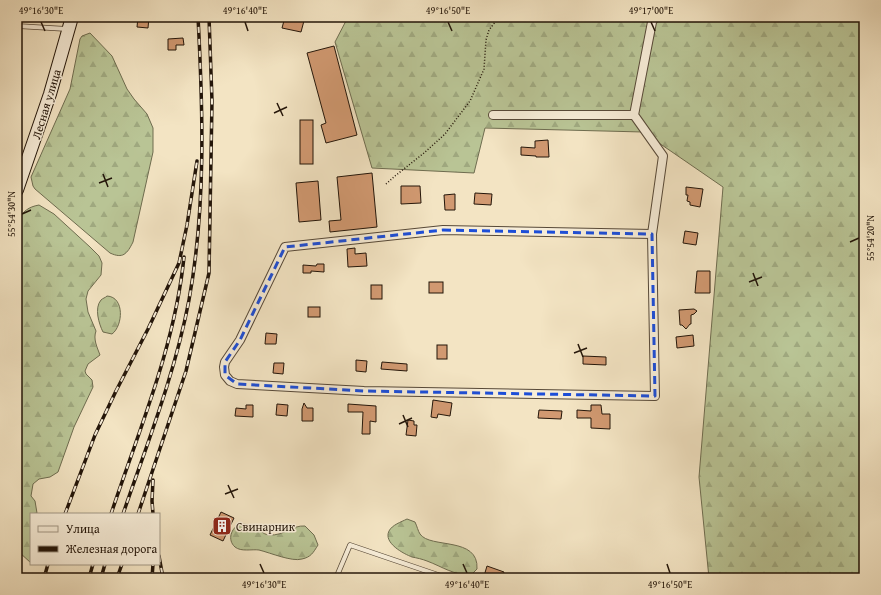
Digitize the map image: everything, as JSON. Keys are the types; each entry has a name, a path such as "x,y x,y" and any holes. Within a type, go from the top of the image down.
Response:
{"street":[{"name":"Лесная улица","path":"17,190 43,116 72,17"},
{"path":"652,234 443,230 286,246 240,340 225,362 225,375 230,381 237,384 364,391 655,396 652,234 663,156 634,115 652,22 655,17"},
{"path":"493,115 634,115"}],"lane":[{"path":"17,26 69,29"},
{"path":"336,578 350,544 447,578"}],"path":[{"path":"386,184 424,154 445,134 470,101 484,69 486,58 486,40 489,30 499,17"}],"highlighted area":[{"path":"443,230 652,234 655,396 364,391 237,384 225,375 225,362 240,340 285,247"}],"green space":[{"path":"348,17 864,17 864,578 709,578 699,477 723,187 643,132 485,128 474,173 372,168 335,42"},
{"path":"90,33 112,56 127,89 147,114 153,128 153,152 133,242 127,252 118,256 110,253 35,189 31,177 70,89 80,39 82,36"},
{"path":"39,205 54,214 99,256 102,263 101,275 88,291 86,299 88,312 96,331 95,340 100,355 88,364 85,371 92,380 93,387 74,427 58,472 50,477 39,479 33,484 31,496 35,501 37,513 30,513 30,562 19,552 17,553 17,220 26,210"},
{"path":"107,296 117,301 120,312 118,325 112,334 103,332 98,316 99,303"},
{"path":"407,519 415,522 420,534 425,538 462,547 470,552 476,559 477,569 471,575 459,574 425,560 412,557 400,551 389,540 388,535 392,527"},
{"path":"240,524 252,526 269,535 279,534 296,527 305,526 314,535 318,545 310,556 298,560 259,550 237,549 231,541 231,534 234,528"}],"building":[{"path":"138,17 149,17 148,28 137,27"},
{"path":"285,17 305,17 301,32 282,28"},
{"path":"183,38 184,45 176,45 176,50 168,50 168,39"},
{"path":"334,46 357,135 326,143 321,125 326,123 307,53"},
{"path":"300,120 313,120 313,164 300,164"},
{"path":"548,140 549,157 521,155 521,147 535,148 535,141"},
{"path":"372,173 377,227 330,232 329,221 341,220 337,177"},
{"path":"318,181 321,220 299,222 296,183"},
{"path":"401,186 420,186 421,203 401,204"},
{"path":"686,187 703,189 700,207 690,205 690,202 687,201 688,195 686,195"},
{"path":"475,193 492,194 491,205 474,204"},
{"path":"455,194 455,210 445,210 444,195"},
{"path":"685,231 698,233 696,245 683,243"},
{"path":"355,248 355,254 366,253 367,266 348,267 347,249"},
{"path":"317,264 324,264 324,272 311,271 311,273 303,273 303,265 316,266"},
{"path":"697,271 710,271 710,293 695,293"},
{"path":"429,282 443,282 443,293 429,293"},
{"path":"371,285 382,285 382,299 371,299"},
{"path":"308,307 320,307 320,317 308,317"},
{"path":"694,309 697,311 691,315 691,324 686,329 680,325 679,310"},
{"path":"266,333 277,334 276,344 265,344"},
{"path":"693,335 694,346 677,348 676,337"},
{"path":"437,345 447,345 447,359 437,359"},
{"path":"583,356 606,357 606,365 583,364"},
{"path":"356,360 367,361 366,372 356,371"},
{"path":"382,362 407,364 407,371 381,369"},
{"path":"274,363 284,363 283,374 273,373"},
{"path":"433,400 452,403 450,416 438,414 437,418 431,417"},
{"path":"304,403 307,408 313,408 313,421 302,421 302,409"},
{"path":"277,404 288,405 287,416 276,415"},
{"path":"348,404 376,406 376,422 370,421 370,434 362,434 363,412 348,412"},
{"path":"246,405 253,405 253,417 235,416 236,408 246,409"},
{"path":"591,405 601,405 602,414 610,414 610,429 591,428 591,418 577,418 577,410 591,411"},
{"path":"539,410 562,411 561,419 538,418"},
{"path":"408,420 414,421 414,425 417,425 416,436 406,435"},
{"name":"Свинарник","path":"221,512 234,518 223,541 210,535"},
{"path":"487,566 504,572 502,578 490,578 484,576"}],"railway":[{"path":"123,513 160,408 176,355 189,300 201,194 202,123 198,17"},
{"path":"138,513 186,371 209,273 212,101 209,17"},
{"path":"65,513 95,435 179,263 187,225 197,161"},
{"path":"111,513 155,387 173,323 184,257"},
{"path":"153,480 153,513"},
{"path":"160,562 163,578"},
{"path":"44,578 48,565"},
{"path":"89,578 93,565"},
{"path":"101,578 105,565"},
{"path":"117,578 122,565"},
{"path":"152,578 153,565"}],"place":[{"name":"Свинарник","path":"222,526"}]}
